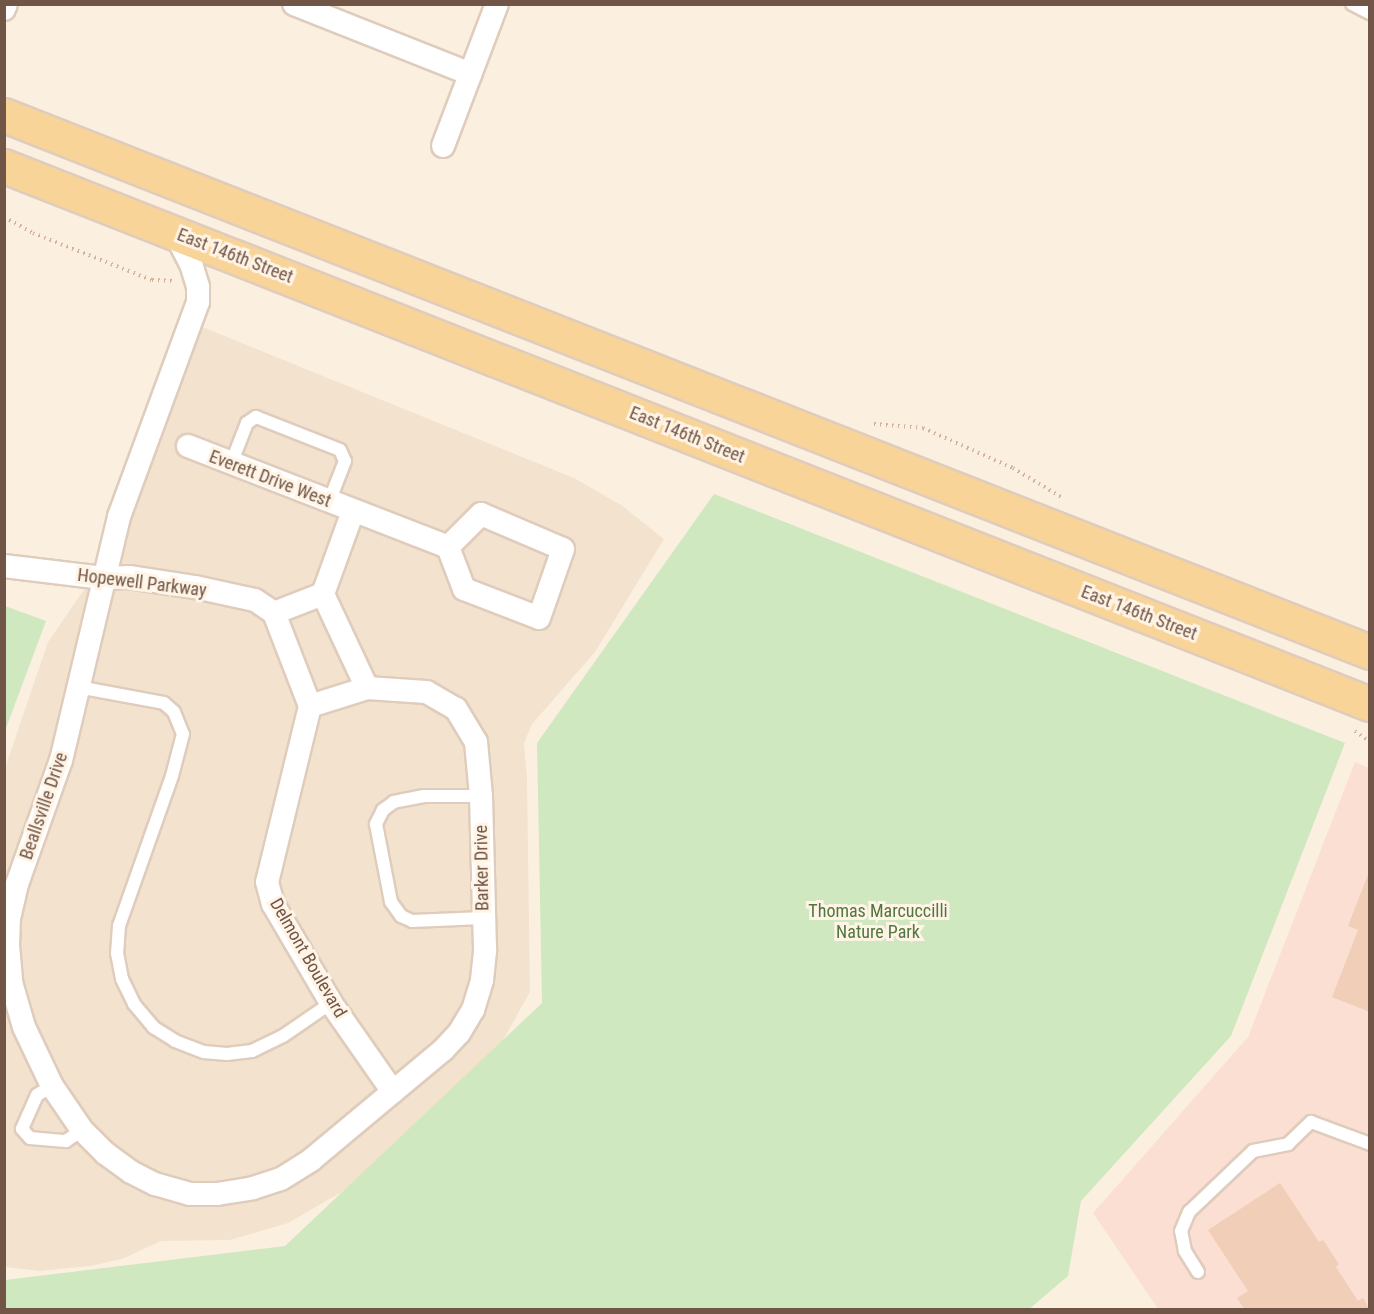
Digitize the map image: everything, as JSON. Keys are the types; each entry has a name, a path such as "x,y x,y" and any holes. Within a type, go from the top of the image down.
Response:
{"main road":[{"path":"4,115 1370,652"},
{"name":"East 146th Street","path":"4,166 1367,703"}],"street":[{"path":"4,9 6,4"},
{"path":"294,4 471,74"},
{"path":"443,146 497,4"},
{"name":"Beallsville Drive","path":"175,233 192,267 198,287 198,302 119,517 61,760 17,884 9,918 8,945 11,982 24,1027 52,1086 82,1130 131,1172 155,1184 190,1194 217,1194 253,1188 281,1179 310,1160 393,1092"},
{"name":"Everett Drive West","path":"188,446 448,547"},
{"path":"323,594 274,613 310,706 367,688 323,594 353,511"},
{"path":"481,514 563,549 539,618 464,589 448,547 481,514"},
{"name":"Hopewell Parkway","path":"4,566 103,578 129,577 195,587 255,600 274,613"},
{"name":"Barker Drive","path":"367,688 426,692 456,709 476,742 481,796 485,949 482,980 472,1010 459,1033 443,1050 393,1092"},
{"name":"Delmont Boulevard","path":"310,706 267,882 273,904 331,1003 393,1092"}],"lane":[{"path":"1352,4 1370,14"},
{"path":"231,464 247,423 256,417 340,450 345,461 329,502"},
{"path":"78,687 164,704 174,712 183,734 172,776 119,926 117,953 122,979 134,1004 153,1027 175,1041 204,1052 227,1054 252,1051 283,1036 331,1003"},
{"path":"481,796 423,796 393,802 382,810 376,824 391,902 401,916 412,921 483,918"},
{"path":"52,1086 37,1095 22,1129 30,1138 66,1141 82,1130"},
{"path":"1198,1272 1185,1251 1181,1231 1189,1212 1253,1151 1288,1144 1311,1122 1370,1144"}],"path":[{"path":"4,217 33,233 152,280 177,281"}],"shaded area":[{"path":"200,326 574,478 621,505 664,539 595,652 532,724 524,743 527,778 530,992 488,1067 347,1189 288,1223 230,1240 161,1241 122,1259 90,1266 40,1271 5,1267 5,768 48,642 127,527"},
{"path":"1355,762 1369,768 1369,1309 1158,1309 1093,1213 1248,1037"}],"green space":[{"name":"Thomas Marcuccilli Nature Park","path":"714,494 1345,743 1231,1036 1081,1201 1068,1276 1028,1310 5,1309 5,1280 285,1246 542,1003 537,743"},
{"path":"4,606 46,621 5,731"}],"building":[{"path":"1369,872 1370,1012 1332,997 1358,930 1348,926"},
{"path":"1280,1183 1319,1242 1323,1240 1339,1264 1336,1267 1358,1301 1363,1298 1370,1310 1245,1310 1237,1298 1248,1291 1208,1230"}]}
